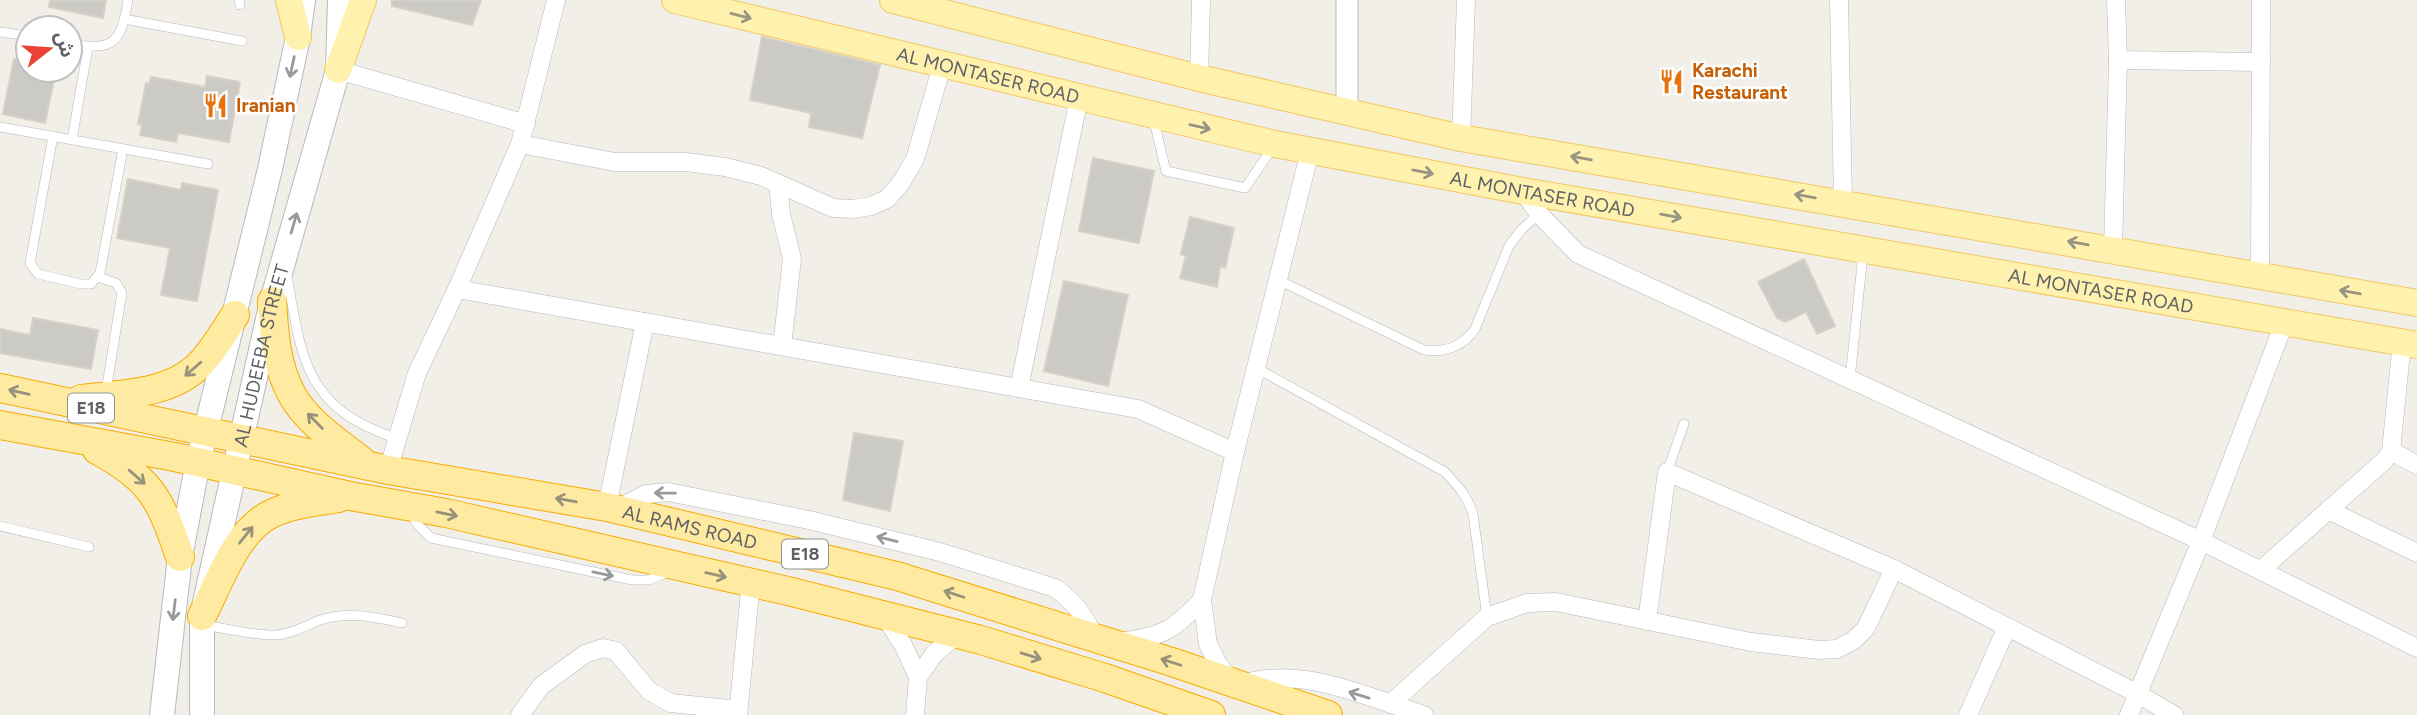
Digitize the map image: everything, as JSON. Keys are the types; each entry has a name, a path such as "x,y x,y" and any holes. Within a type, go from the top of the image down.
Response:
{"highway":[{"path":"272,300 275,343 291,394 327,433 377,467"},
{"path":"60,402 161,388 179,380 211,351 235,315"},
{"name":"E18","path":"0,388 242,439"},
{"name":"E18","path":"0,425 198,462 751,582 958,634 1105,678 1211,715"},
{"name":"AL RAMS ROAD","path":"242,439 377,467 612,508 897,576 1103,640 1328,715"},
{"path":"79,441 116,461 138,477 156,496 180,557"},
{"path":"201,621 238,545 260,520 290,508 350,496"}],"main road":[{"path":"289,0 298,37"},
{"name":"AL HUDEEBA STREET","path":"162,715 180,557 198,462 270,169 298,37 303,0"},
{"name":"AL HUDEEBA STREET","path":"202,715 201,621 272,300 338,70 340,0"},
{"path":"338,70 363,0"},
{"name":"AL MONTASER ROAD","path":"675,0 1275,145 1523,191 2409,344"},
{"path":"893,0 1199,78 1461,138 2417,303"}],"street":[{"path":"377,467 397,439 417,373 520,144 556,0"},
{"path":"1199,78 1201,0"},
{"path":"1347,0 1347,112"},
{"path":"1461,138 1466,0"},
{"path":"1839,0 1843,202"},
{"path":"2113,249 2118,60 2116,0"},
{"path":"2260,276 2261,0"},
{"path":"2118,60 2261,62"},
{"path":"520,144 615,162 686,162 726,167 761,176 833,208 871,206 887,199 901,183 915,159 942,66"},
{"path":"338,70 526,124"},
{"path":"1018,388 1079,98"},
{"path":"1310,151 1235,452 1202,600 1208,643 1218,664 1236,683 1266,678 1295,678 1325,684 1424,715"},
{"path":"778,184 781,214 792,259 782,346"},
{"path":"1523,191 1539,214 1578,254 2201,541 2417,649"},
{"path":"457,289 1138,409 1235,452"},
{"path":"2129,715 2201,541 2286,321"},
{"path":"612,508 645,322"},
{"path":"2261,570 2385,460 2391,451 2409,344"},
{"path":"2391,451 2417,465"},
{"path":"1647,621 1667,472 1894,569 2174,715"},
{"path":"2329,510 2417,553"},
{"path":"1390,704 1487,617 1538,601 1556,602 1751,642 1819,650 1837,649 1854,640 1866,628 1894,569"},
{"path":"520,715 541,686 584,654 603,648 616,651 649,691 661,699 671,703 738,712 751,582"},
{"path":"1103,640 1152,637 1177,626 1202,600"},
{"path":"884,615 903,645 918,677 915,715"},
{"path":"1968,715 2007,627"},
{"path":"918,677 935,653 958,634"}],"lane":[{"path":"84,46 108,44 122,29 128,0"},
{"path":"124,19 242,41"},
{"path":"72,140 88,47"},
{"path":"1152,116 1166,171 1245,188 1275,145"},
{"path":"0,127 208,164"},
{"path":"53,136 30,258 31,267 38,274 81,284 91,284 98,277 123,149"},
{"path":"1278,280 1423,351 1439,352 1467,340 1475,329 1509,246 1521,230 1539,214"},
{"path":"1850,380 1864,249"},
{"path":"284,261 303,354 308,371 318,389 344,413 397,439"},
{"path":"98,277 116,283 122,293 105,396"},
{"path":"1256,368 1445,472 1460,487 1473,514 1487,617"},
{"path":"1667,472 1684,424"},
{"path":"0,526 89,547"},
{"path":"201,621 274,635 342,615 373,616 401,623"}],"building":[{"path":"50,0 106,0 103,18 49,7"},
{"path":"392,0 481,0 472,25 392,6"},
{"path":"762,37 880,65 862,138 809,127 811,113 750,100"},
{"path":"14,59 14,84 53,84 45,123 3,114"},
{"path":"207,76 240,82 229,142 178,133 176,142 140,135 142,125 138,124 146,83 149,84 151,77 205,87"},
{"path":"1093,158 1154,171 1139,243 1079,231"},
{"path":"128,179 181,190 182,183 218,190 197,301 161,295 170,248 117,238"},
{"path":"1190,217 1234,228 1225,268 1220,266 1217,287 1180,278 1186,256 1181,254"},
{"path":"1804,259 1835,326 1817,334 1806,312 1785,322 1777,318 1758,282"},
{"path":"1064,281 1128,295 1108,386 1044,371"},
{"path":"33,318 98,330 91,369 0,353 0,329 30,335"},
{"path":"854,433 903,441 890,511 843,500"}],"place":[{"name":"Karachi Restaurant","path":"1672,81"},
{"name":"Iranian","path":"216,105"}]}
